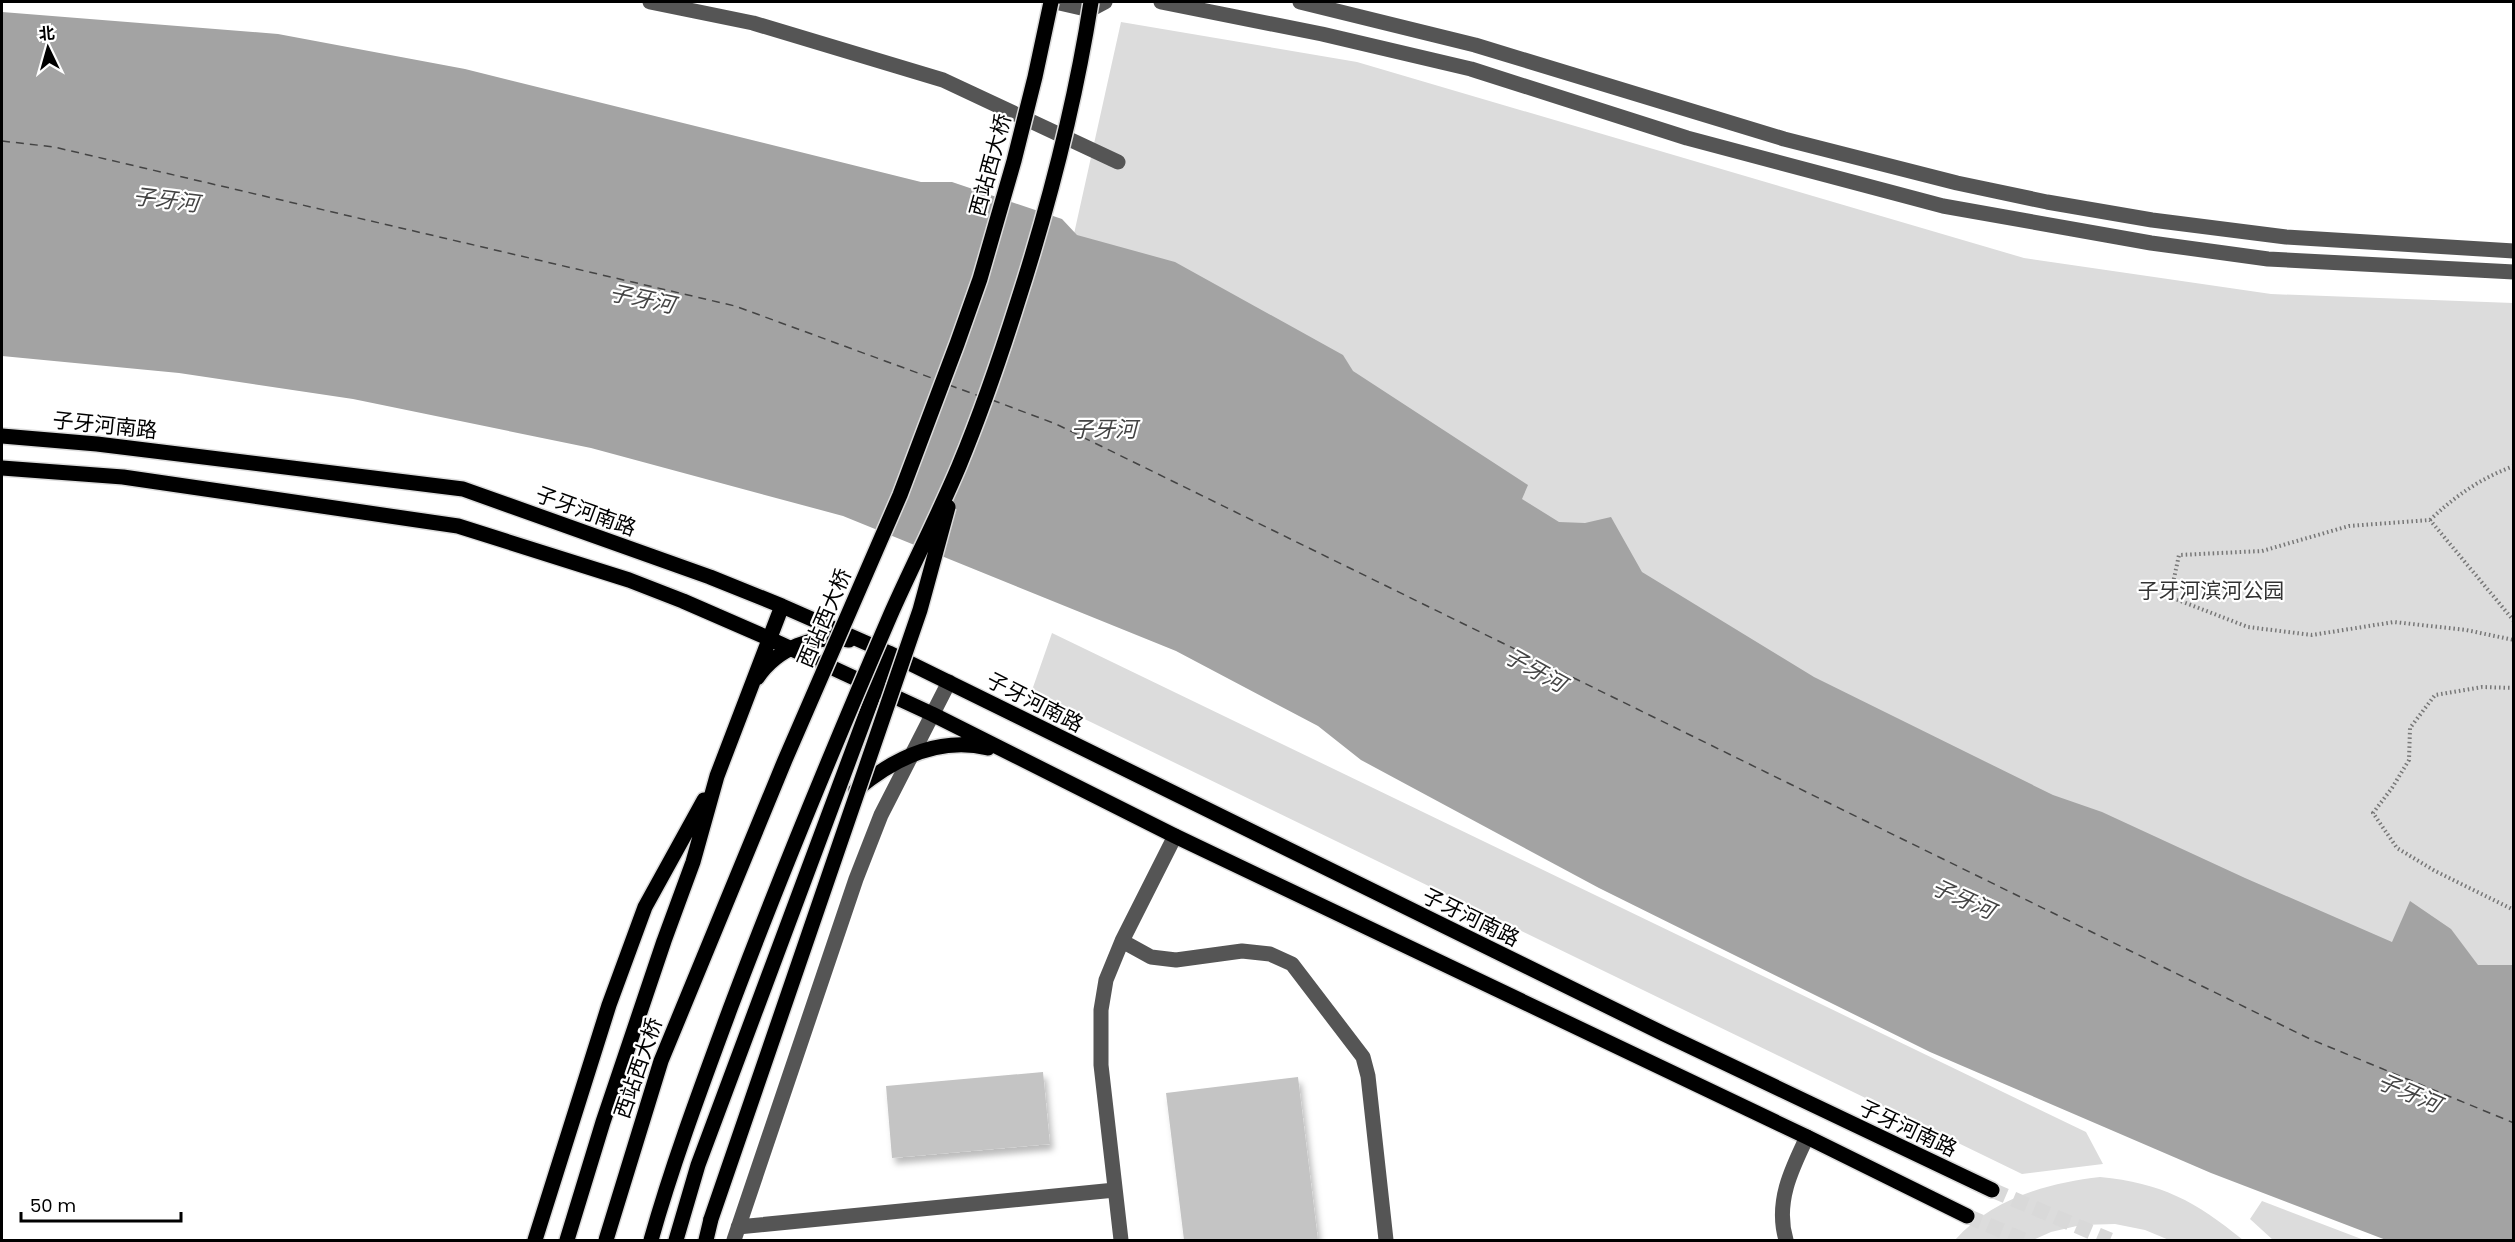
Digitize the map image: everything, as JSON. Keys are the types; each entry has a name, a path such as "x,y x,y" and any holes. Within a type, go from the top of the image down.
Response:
{"main road":[{"name":"西站西大桥","path":"606,1240 661,1061 785,760 900,495 957,344 980,279 1014,161 1053,2"},
{"path":"651,1240 701,1087 746,967 877,647 960,465 1002,350 1054,179 1075,92 1091,2"},
{"name":"子牙河南路","path":"2,436 98,444 463,489 699,573 889,653 1547,977 1992,1190"},
{"path":"706,1240 711,1219 920,610 960,465"},
{"path":"2,468 123,477 458,526 629,580 768,638 932,714 1175,836 1807,1137 1966,1216"},
{"path":"567,1240 603,1122 693,862 717,777 782,606"},
{"path":"747,695 766,666 789,648 812,641 833,639 866,643"},
{"path":"676,1240 698,1165 889,653"},
{"path":"829,818 848,797 888,766 931,748 962,744 1013,755"},
{"path":"535,1240 609,1005 645,907 717,777"}],"street":[{"path":"650,2 753,23 943,80 1118,162"},
{"path":"1053,2 1089,10 1105,2"},
{"path":"1161,2 1322,34 1471,69 1687,138 1943,206 2151,243 2268,259 2514,272"},
{"path":"1300,2 1475,45 1784,139 1957,183 2036,200 2152,220 2286,237 2514,251"},
{"path":"949,682 881,815 856,879 736,1234 1115,1190"},
{"path":"1121,1240 1101,1065 1101,1010 1106,980 1122,941 1175,836"},
{"path":"1122,941 1151,957 1176,960 1242,951 1270,954 1292,964 1363,1057 1368,1076 1386,1240"},
{"path":"1786,1240 1783,1232 1785,1187 1807,1137"}],"path":[{"path":"2514,466 2491,474 2454,497 2430,519 2349,526 2262,551 2179,555 2170,597 2247,627 2312,635 2394,622 2466,630 2514,640"},
{"path":"2430,519 2514,621"},
{"path":"2514,688 2482,687 2435,695 2410,728 2409,760 2373,813 2397,849 2435,871 2514,910"}],"green space":[{"name":"子牙河滨河公园","path":"1121,22 1357,62 2024,258 2271,294 2513,303 2513,1021 2178,916 1062,288"},
{"path":"1052,633 2086,1132 2103,1164 2022,1174 1031,693"},
{"path":"2100,1177 2142,1184 2177,1196 2226,1226 2243,1240 2169,1240 2145,1230 2115,1224 2081,1225 2051,1232 2033,1240 1955,1240 1986,1214 2021,1195 2060,1184"},
{"path":"2262,1201 2364,1240 2273,1240 2250,1219"}],"water":[{"name":"子牙河","path":"2,12 278,34 465,69 921,182 952,182 1062,219 1077,235 1175,262 1343,355 1353,371 1528,485 1522,499 1559,522 1585,523 1611,517 1642,572 1814,677 2053,795 2102,812 2392,942 2410,901 2451,929 2478,965 2513,965 2513,1240 2386,1240 2211,1173 1930,1052 1599,888 1361,760 1318,726 1176,651 843,516 591,448 353,399 179,373 2,356"}],"building":[{"path":"1043,1072 1050,1144 892,1158 886,1086"},
{"path":"1298,1077 1318,1240 1184,1240 1166,1093"}],"ferry route":[{"path":"2,141 54,147 735,306 937,380"},
{"path":"949,385 979,396"},
{"path":"992,400 1056,424 2310,1039 2514,1123"}],"tunnel":[{"path":"1992,1190 2110,1240"},
{"path":"1967,1216 2024,1240"}]}
